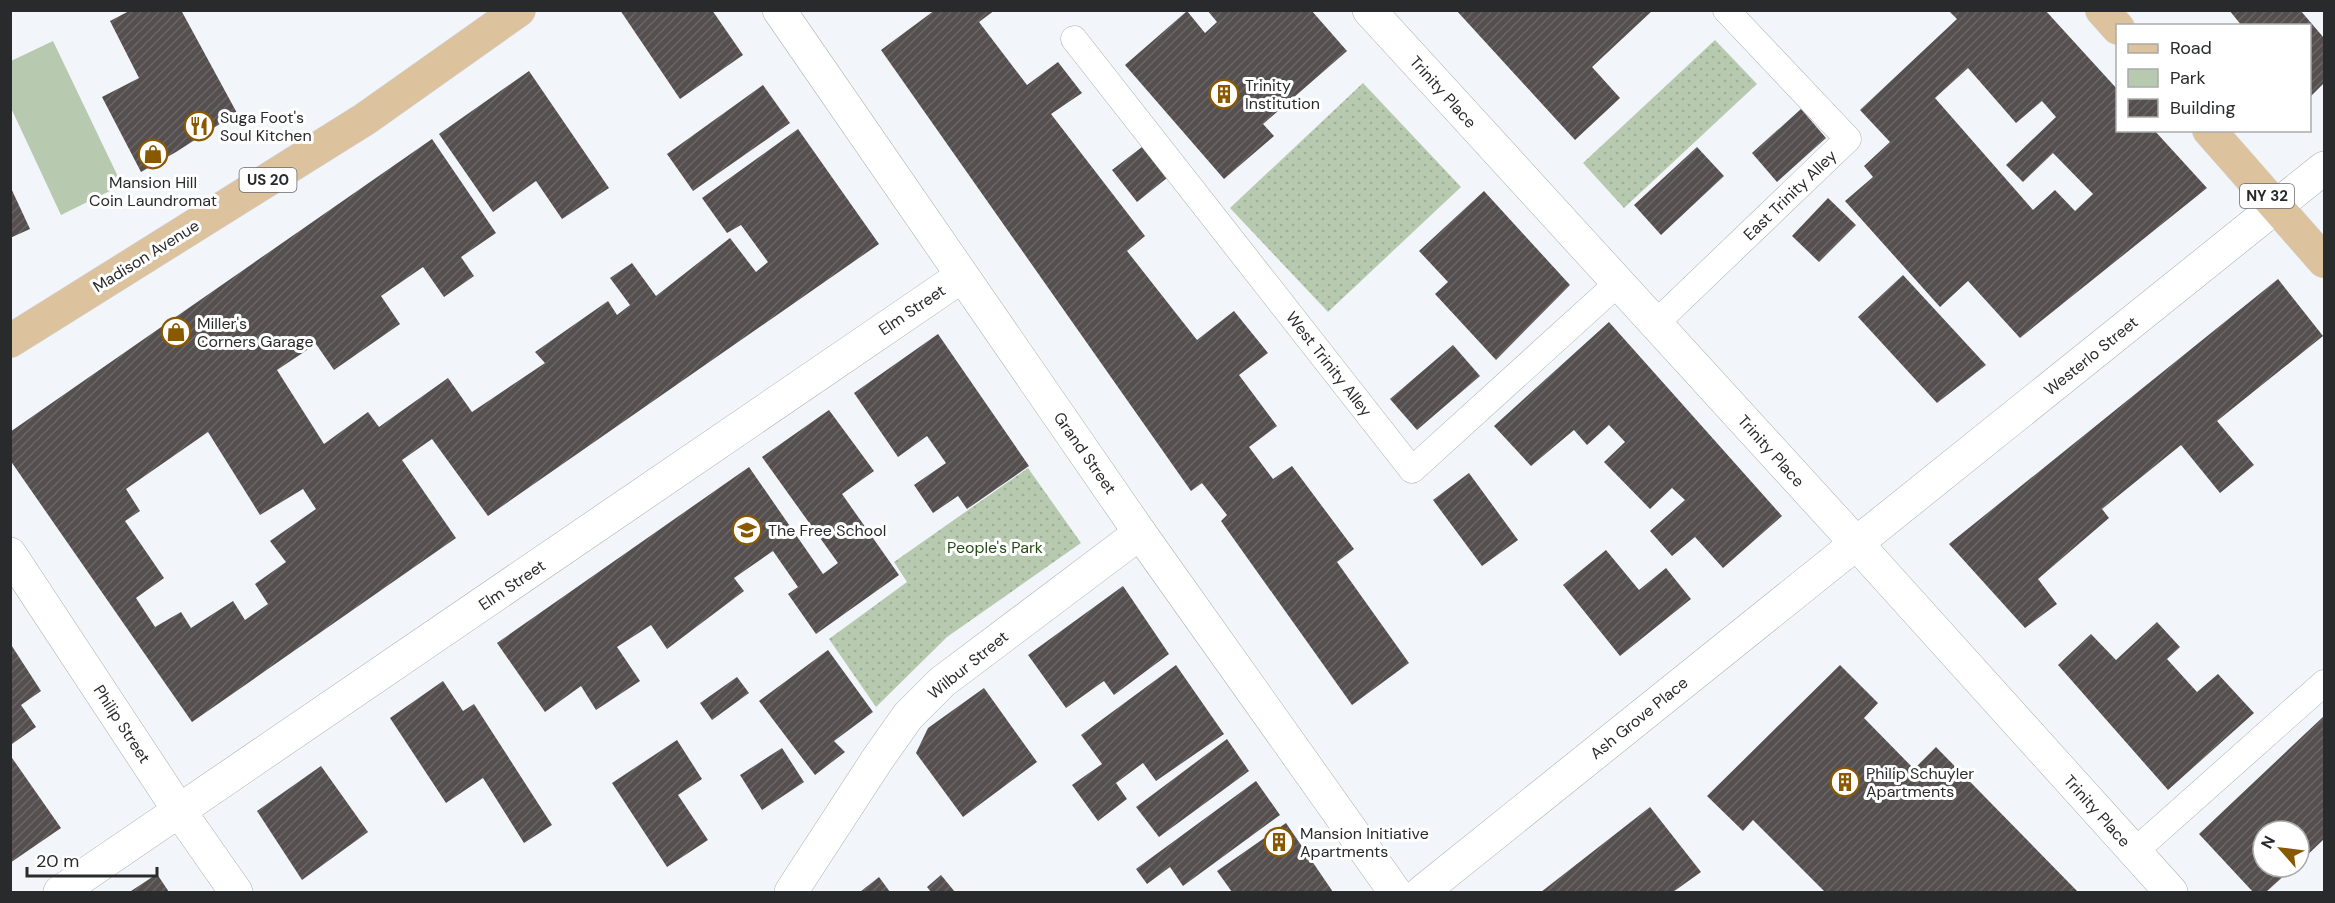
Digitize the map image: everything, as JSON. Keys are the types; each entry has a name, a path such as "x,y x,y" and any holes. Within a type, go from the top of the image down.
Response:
{"main road":[{"name":"Madison Avenue","path":"10,341 365,119 519,10"},
{"path":"2102,10 2116,26"},
{"name":"NY 32","path":"2211,132 2325,261"}],"street":[{"name":"Grand Street","path":"779,10 1140,532 1395,892"},
{"name":"Trinity Place","path":"1369,10 1857,544 2171,892"},
{"name":"Westerlo Street","path":"1857,544 2325,168"},
{"name":"Elm Street","path":"60,892 962,276"},
{"name":"Wilbur Street","path":"791,892 908,716 942,682 1140,532"},
{"name":"Ash Grove Place","path":"1422,892 1857,544"},
{"name":"Philip Street","path":"10,554 180,812 236,892"}],"lane":[{"name":"East Trinity Alley","path":"1655,324 1848,139 1726,10"},
{"name":"West Trinity Alley","path":"1074,39 1412,470 1617,283"},
{"path":"2134,852 2325,683"}],"green space":[{"path":"1715,40 1757,84 1624,208 1583,163"},
{"path":"53,41 122,185 61,215 11,108 11,61"},
{"path":"1363,83 1461,187 1328,312 1230,208"},
{"name":"People's Park","path":"1028,468 1081,543 947,637 876,707 829,639 907,582 894,562"}],"building":[{"path":"131,10 181,10 237,113 141,172 102,97 139,78 110,21"},
{"path":"620,10 712,10 743,55 680,99"},
{"path":"935,10 995,10 979,22 1027,85 1058,62 1082,93 1051,114 1145,236 1127,251 1197,340 1234,311 1268,353 1239,375 1277,426 1249,447 1273,479 1292,466 1354,549 1337,562 1409,663 1352,705 1221,521 1227,515 1202,483 1191,491 881,50"},
{"name":"Trinity Institution","path":"1207,10 1311,10 1347,51 1263,124 1274,136 1224,179 1125,65 1187,11 1205,33 1217,22"},
{"path":"1456,10 1653,10 1592,67 1620,98 1575,140"},
{"path":"1948,10 2045,10 2116,88 2116,132 2156,132 2207,188 2020,338 1968,281 1940,307 1845,201 1873,177 1864,166 1890,142 1860,110 1957,19","holes":["1968,68 2016,123 2042,101 2056,117 2006,165 2023,182 2053,153 2093,194 2075,211 2055,190 2033,210 1935,98"]},
{"path":"2229,10 2300,10 2324,38 2324,83 2311,96 2311,24 2240,24"},
{"path":"529,71 609,188 562,219 536,181 493,212 439,134"},
{"path":"763,85 790,123 693,191 667,154"},
{"path":"1801,109 1826,138 1777,182 1752,153"},
{"path":"798,129 879,244 488,516 432,439 402,460 456,538 192,722 10,460 10,432 432,139 496,233 461,257 474,276 444,297 423,267 381,296 400,324 334,370 316,344 277,370 324,444 368,412 379,427 448,378 472,412 545,363 535,352 608,301 617,315 630,305 610,278 632,263 656,296 730,238 756,272 768,262 741,225 727,233 702,198","holes":["208,432 260,515 303,489 316,509 270,541 286,562 255,584 268,604 245,620 233,601 191,628 181,612 155,627 136,598 164,578 125,521 140,511 126,489"]},
{"path":"1142,147 1167,178 1137,202 1112,170"},
{"path":"1697,147 1724,176 1661,235 1634,205"},
{"path":"10,186 30,229 10,238"},
{"path":"1484,191 1570,285 1496,360 1435,294 1448,282 1419,251"},
{"path":"1828,198 1856,225 1819,262 1792,236"},
{"path":"1903,275 1986,365 1937,403 1858,317"},
{"path":"2278,279 2323,336 2217,421 2254,465 2220,493 2181,445 2102,509 2109,518 2038,579 2057,604 2025,628 1949,544"},
{"path":"1609,322 1782,516 1723,568 1695,537 1672,556 1650,531 1685,500 1672,488 1650,509 1604,462 1625,442 1609,425 1587,445 1574,430 1531,466 1494,426"},
{"path":"938,334 1029,466 967,509 958,496 933,513 914,485 946,463 927,436 898,457 854,393"},
{"path":"1453,345 1480,376 1417,430 1390,399"},
{"path":"829,410 874,471 842,494 899,575 816,634 788,594 798,587 773,551 734,578 744,591 667,649 651,625 617,647 640,681 596,710 581,686 545,712 497,643 749,467 823,574 838,563 762,457"},
{"path":"1469,473 1518,540 1482,566 1433,500"},
{"path":"1606,550 1639,590 1666,568 1691,599 1620,656 1563,585"},
{"path":"1123,586 1169,654 1114,695 1104,681 1066,708 1028,655"},
{"path":"2157,622 2180,647 2167,659 2197,692 2218,674 2254,713 2168,790 2058,665 2091,634 2116,660"},
{"path":"10,643 41,691 21,705 36,727 12,744"},
{"path":"828,650 873,712 834,741 845,752 815,775 759,701"},
{"path":"1176,665 1224,734 1156,781 1143,763 1116,783 1127,799 1098,821 1072,785 1102,764 1081,735"},
{"name":"Philip Schuyler Apartments","path":"1840,665 1878,703 1864,718 1914,769 1936,747 2078,892 1825,892 1753,820 1743,831 1707,796"},
{"path":"737,677 749,693 712,720 700,703"},
{"path":"443,681 463,711 474,704 552,825 524,843 483,778 446,803 390,718"},
{"path":"984,688 1037,762 963,817 916,753 928,728"},
{"path":"2324,716 2324,839 2311,851 2311,819 2251,819 2251,879 2281,879 2266,892 2253,892 2199,834"},
{"path":"1227,739 1249,771 1159,837 1136,807"},
{"path":"677,740 702,779 678,795 708,840 667,867 612,783"},
{"path":"782,748 804,782 762,810 740,775"},
{"path":"10,755 61,828 10,863"},
{"path":"321,766 368,832 302,880 257,811"},
{"path":"1256,781 1280,815 1183,886 1170,867 1147,884 1136,869"},
{"path":"1650,807 1701,872 1673,892 1541,892"},
{"name":"Mansion Initiative Apartments","path":"1286,823 1333,892 1232,892 1217,871"},
{"path":"157,874 169,892 128,892 131,891"},
{"path":"941,875 955,892 931,892 927,887"},
{"path":"879,877 890,892 860,892"}],"place":[{"name":"Trinity Institution","path":"1224,94"},
{"name":"Suga Foot's Soul Kitchen","path":"199,126"},
{"name":"Mansion Hill Coin Laundromat","path":"153,154"},
{"name":"Miller's Corners Garage","path":"176,332"},
{"name":"The Free School","path":"747,530"},
{"name":"Philip Schuyler Apartments","path":"1845,782"},
{"name":"Mansion Initiative Apartments","path":"1279,842"}]}
